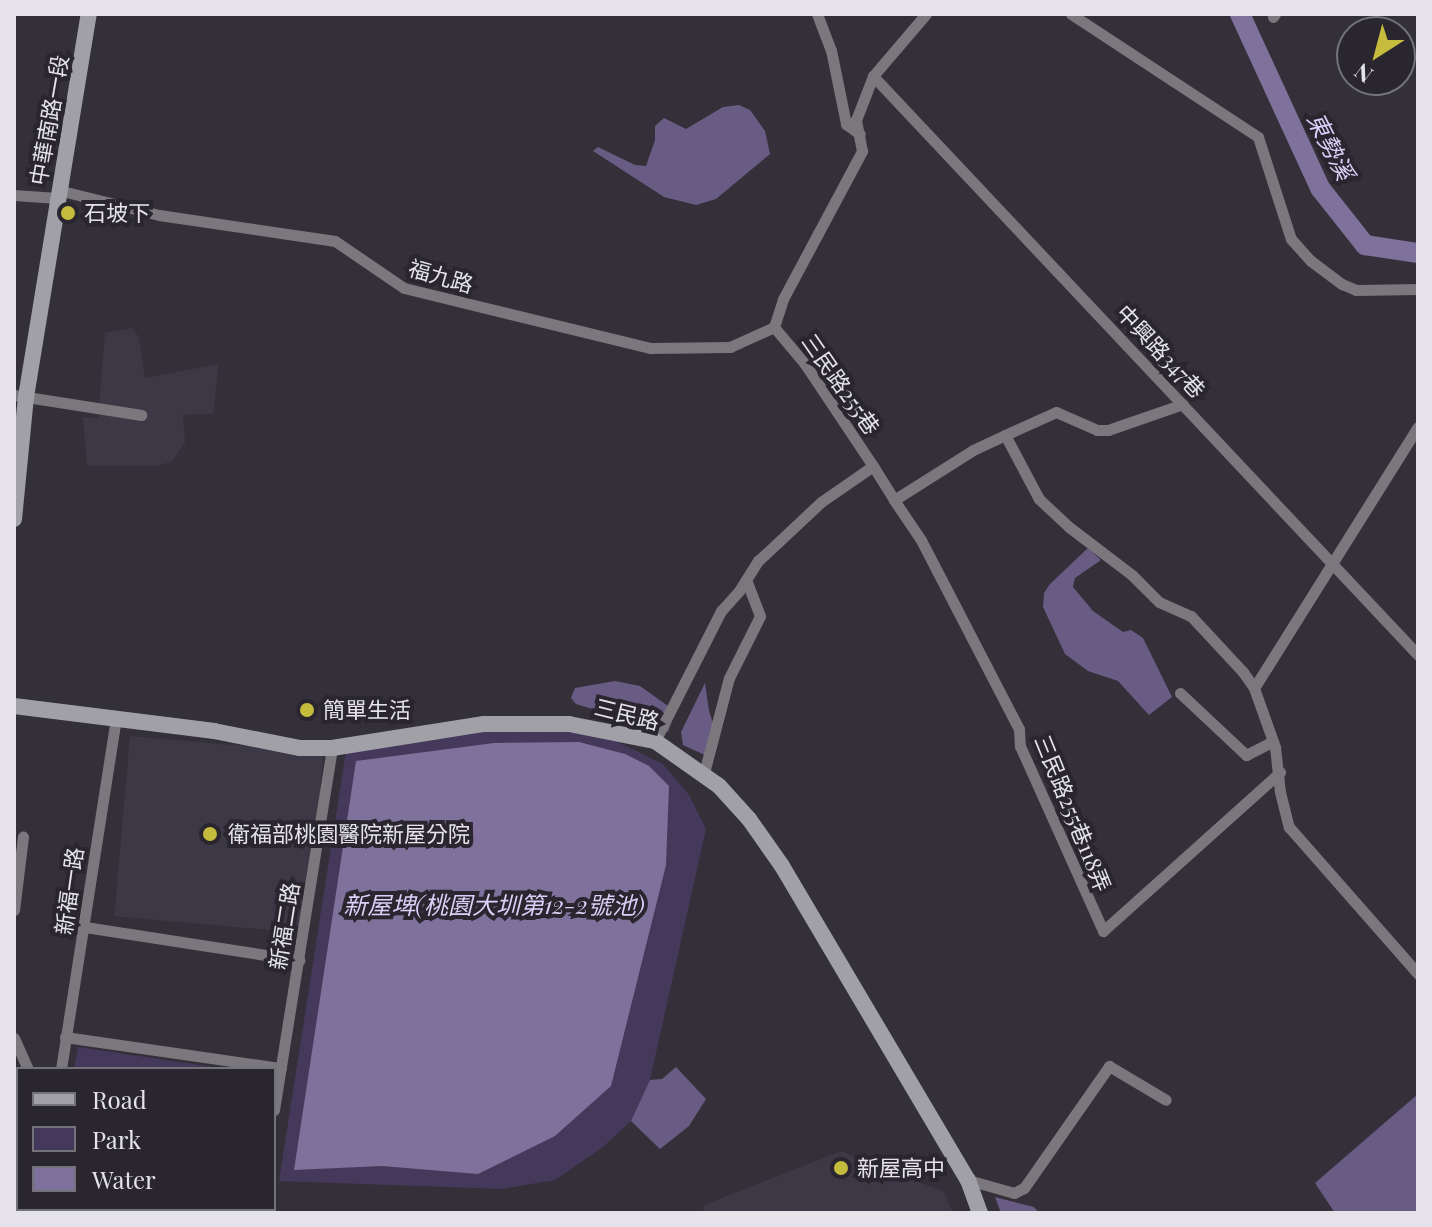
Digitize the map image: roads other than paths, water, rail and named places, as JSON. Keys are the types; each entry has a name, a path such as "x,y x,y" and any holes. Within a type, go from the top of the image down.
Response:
{"street":[{"name":"中華南路一段","path":"14,519 20,396 49,270 58,194 89,14"},
{"path":"817,14 831,50 846,124 860,134"},
{"name":"三民路255巷","path":"655,741 721,611 758,561 821,502 873,466 805,364 774,327 783,299 862,151 856,120 873,76 926,14"},
{"path":"1071,14 1258,137 1291,239 1311,261 1342,284 1356,290 1418,289"},
{"name":"中興路347巷","path":"873,76 1418,655"},
{"name":"福九路","path":"14,195 58,194 159,215 339,242 404,288 651,348 730,347 774,327"},
{"path":"20,396 141,415"},
{"path":"873,466 894,500 973,450 1056,412 1097,430 1108,430 1183,404"},
{"path":"1254,688 1418,427"},
{"path":"1005,435 1039,499 1069,527 1132,575 1159,602 1191,616 1254,688 1273,741 1280,772 1280,792 1289,827 1418,974"},
{"name":"三民路255巷118弄","path":"894,500 921,540 1019,729 1020,746 1103,931 1280,772"},
{"path":"704,773 729,678 760,616 746,580"},
{"path":"1180,693 1246,755 1273,741"},
{"name":"三民路","path":"14,706 214,731 300,748 332,748 484,724 569,724 655,741 704,773 749,819 782,866 968,1180 980,1213"},
{"name":"新福一路","path":"61,1067 116,718"},
{"name":"新福二路","path":"276,1098 332,748"},
{"path":"14,910 23,837"},
{"path":"85,927 299,960"},
{"path":"65,1037 274,1067"},
{"path":"14,1038 27,1067"},
{"path":"968,1180 1014,1193 1024,1188 1109,1066 1166,1100"},
{"path":"276,1067 281,1068"}],"water":[{"name":"新屋埤(桃園大圳第12-2號池)","path":"579,742 625,754 649,766 669,786 666,865 611,1086 555,1136 478,1174 382,1166 294,1170 356,761 494,743"}],"waterway":[{"name":"東勢溪","path":"1240,14 1320,188 1365,245 1418,253"}],"place":[{"name":"石坡下","path":"68,213"},
{"name":"簡單生活","path":"307,710"},
{"name":"衛福部桃園醫院新屋分院","path":"210,834"},
{"name":"新屋高中","path":"841,1168"}]}
